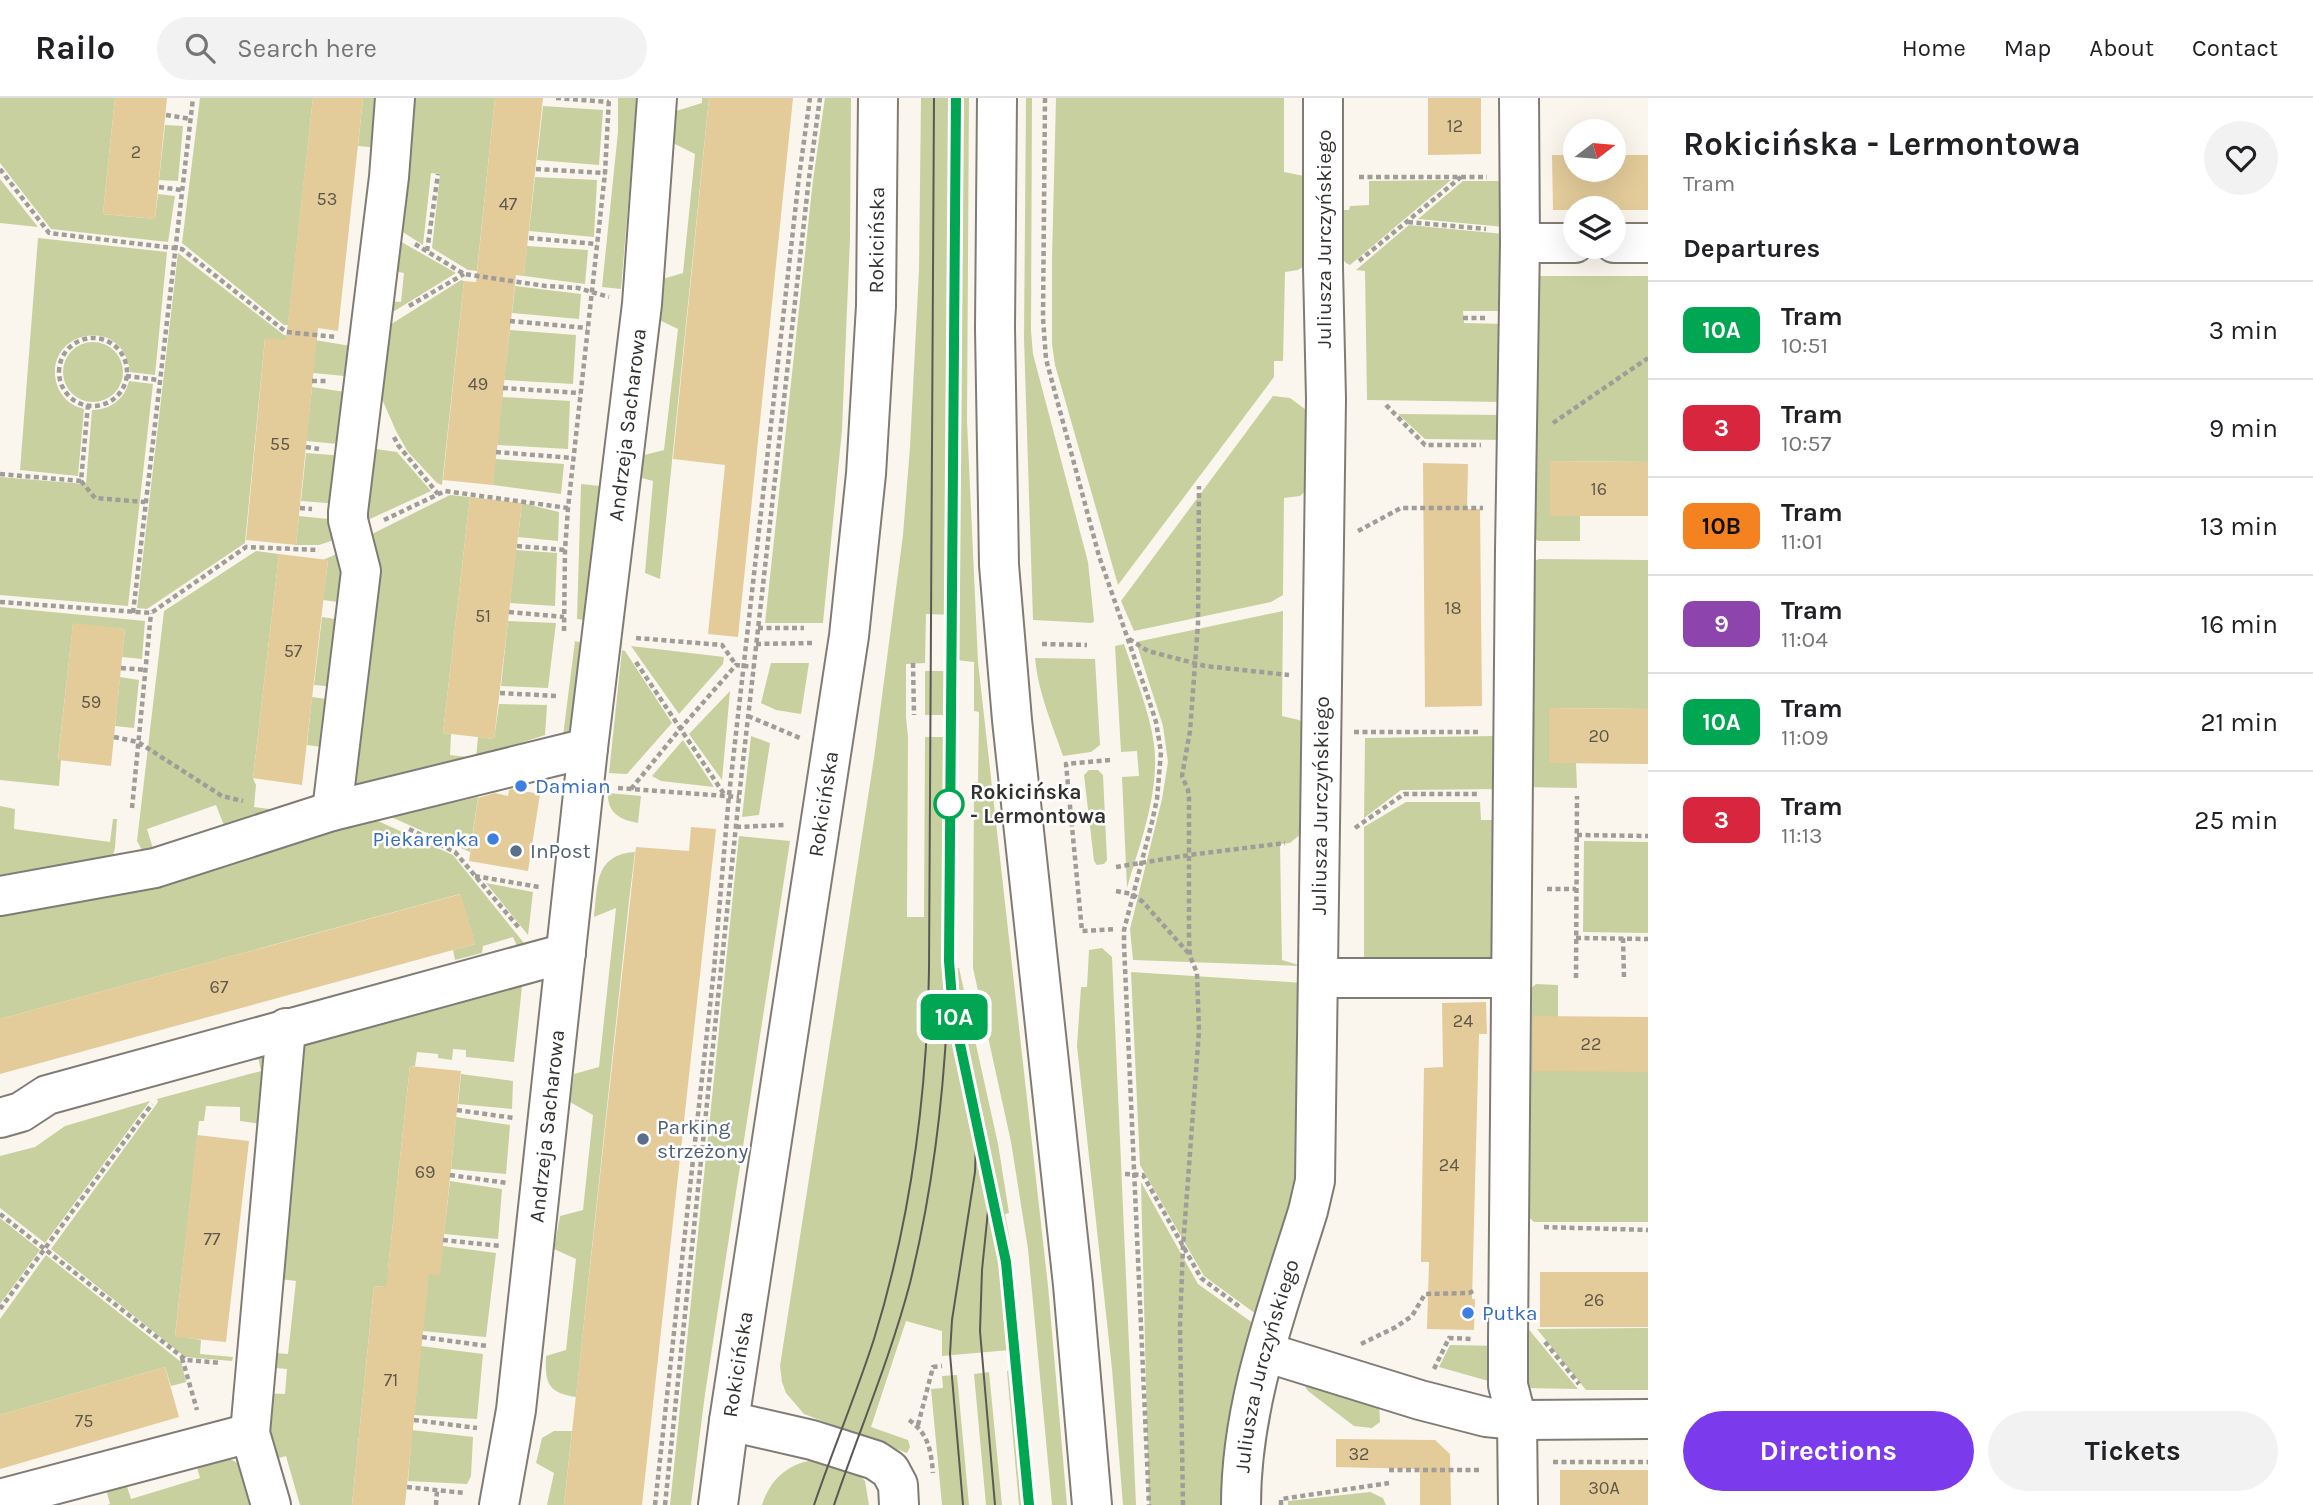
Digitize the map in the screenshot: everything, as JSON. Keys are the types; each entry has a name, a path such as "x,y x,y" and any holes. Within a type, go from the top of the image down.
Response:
{"street":[{"path":"332,811 361,571 348,512 396,98"},
{"name":"Andrzeja Sacharowa","path":"486,1500 516,1410 586,767 614,636 657,98"},
{"name":"Rokicińska","path":"718,1505 849,636 866,474 876,306 878,98"},
{"path":"997,98 995,342 999,565 1012,720 1073,1285 1092,1505"},
{"name":"Juliusza Jurczyńskiego","path":"1241,1505 1246,1429 1251,1400 1315,1181 1326,399 1323,98"},
{"path":"1518,1505 1517,1420 1508,1385 1525,1340 1509,1272 1515,509 1520,243 1519,98"},
{"path":"1520,243 1563,243"},
{"path":"1626,243 1648,243"},
{"path":"0,896 155,868 332,811 586,767"},
{"path":"0,1118 21,1112 47,1095 566,953"},
{"path":"1319,978 1510,978"},
{"path":"271,1505 250,1433 286,1028"},
{"path":"1268,1341 1354,1380 1486,1417 1517,1420 1648,1419"},
{"path":"729,1421 812,1440 875,1460 890,1470 898,1485 899,1505"},
{"path":"0,1499 250,1433"}],"path":[{"path":"133,613 193,98"},
{"path":"556,98 609,100 605,173 568,508 564,631 722,645 736,665 754,667"},
{"path":"655,1505 712,982 727,795 810,98"},
{"path":"665,1505 739,797 820,98"},
{"path":"1045,98 1043,318 1046,359 1099,556 1156,722 1161,752 1157,799 1124,930 1149,1505"},
{"path":"166,116 191,119"},
{"path":"0,169 49,233 182,249 286,332 368,340 388,320 433,290 464,274"},
{"path":"536,169 605,173"},
{"path":"438,174 427,251 464,274 578,288 642,304"},
{"path":"1323,177 1519,177"},
{"path":"1323,268 1350,268 1462,177"},
{"path":"159,187 181,190"},
{"path":"1407,222 1503,231 1520,243"},
{"path":"529,238 597,244"},
{"path":"510,321 587,328"},
{"path":"98,338 118,349 125,360 126,376 120,393 110,401 88,405 77,402 67,394 61,384 60,361 75,343 98,338"},
{"path":"1386,405 1424,445 1516,446 1648,358"},
{"path":"126,376 159,380"},
{"path":"503,388 580,393"},
{"path":"88,405 81,481 95,498 145,502"},
{"path":"496,452 573,458"},
{"path":"0,474 81,481"},
{"path":"1190,956 1188,790 1182,776 1190,731 1198,624 1199,486"},
{"path":"0,602 151,614 246,547 320,550 445,491 568,508"},
{"path":"1325,532 1357,532 1401,508 1515,509"},
{"path":"517,546 565,550"},
{"path":"509,612 564,617"},
{"path":"132,808 151,614"},
{"path":"758,628 804,628"},
{"path":"614,636 626,647 727,795"},
{"path":"1128,638 1148,651 1195,663 1270,674 1323,676"},
{"path":"756,644 816,643"},
{"path":"1036,644 1087,645"},
{"path":"912,663 914,715"},
{"path":"631,789 736,665"},
{"path":"121,668 146,670"},
{"path":"500,693 559,696"},
{"path":"748,716 801,738 799,751"},
{"path":"1322,732 1513,732"},
{"path":"114,737 138,742 222,796 247,802"},
{"path":"1110,760 1066,764 1082,931 1116,929"},
{"path":"586,767 631,789 739,797"},
{"path":"1116,867 1189,855 1321,840 1354,829 1404,794 1513,794"},
{"path":"1576,978 1577,796"},
{"path":"736,827 789,825"},
{"path":"405,828 455,852 525,935"},
{"path":"1577,835 1648,836"},
{"path":"475,876 540,887"},
{"path":"1116,891 1132,894 1143,902 1190,956 1197,973 1199,1031 1180,1326 1183,1505"},
{"path":"1576,938 1648,939"},
{"path":"1623,938 1624,978"},
{"path":"0,1309 154,1101 145,1068"},
{"path":"457,1110 515,1118"},
{"path":"1125,1174 1143,1175 1201,1278 1268,1341"},
{"path":"450,1175 508,1183"},
{"path":"0,1214 186,1360 257,1366"},
{"path":"1509,1227 1648,1230"},
{"path":"443,1240 501,1247"},
{"path":"1354,1380 1354,1348 1412,1316 1425,1294 1469,1293 1509,1272"},
{"path":"422,1337 491,1347"},
{"path":"1420,1400 1449,1338 1525,1340 1587,1394"},
{"path":"917,1426 933,1367 942,1366"},
{"path":"414,1420 482,1429"},
{"path":"909,1420 928,1441 934,1482"},
{"path":"1546,1471 1552,1462 1648,1462"},
{"path":"1389,1470 1493,1469"},
{"path":"1281,1505 1281,1499 1389,1483"},
{"path":"407,1487 486,1500"},
{"path":"436,1505 437,1490"}],"green space":[{"path":"0,98 115,98 103,214 155,219 158,194 175,196 168,242 51,229 0,163"},
{"path":"200,98 313,98 288,325 284,325 182,243"},
{"path":"363,98 385,98 380,148 358,146"},
{"path":"405,98 495,98 477,271 468,270 432,248 440,174 431,173 423,245 392,225"},
{"path":"618,98 637,98 621,289 602,287 618,132"},
{"path":"702,98 709,98 660,579 645,573 653,481 638,477 640,456 664,450 678,329 655,318 659,280 683,273 695,154 673,143 676,111 702,103"},
{"path":"825,98 851,98 850,238 842,430 823,623 765,623 813,180"},
{"path":"921,98 969,98 967,421 978,662 1048,1286 1067,1505 1052,1505 1028,1249 1011,1142 973,968 974,782 978,782 979,712 974,711 974,662 956,660 956,615 926,614 925,663 906,664 907,917 924,917 925,737 957,737 955,968 959,968 998,1144 1009,1213 1005,1214 1014,1262 1022,1349 942,1356 942,1331 906,1321 871,1427 908,1440 910,1447 907,1453 804,1414 786,1393 780,1366 874,758 903,535 919,270"},
{"path":"1026,98 1032,98 1033,354 1088,562 1094,621 1092,623 1033,620 1024,339"},
{"path":"1056,98 1284,98 1284,172 1309,177 1304,266 1285,272 1283,361 1274,361 1274,377 1118,585 1055,365 1052,344"},
{"path":"543,106 603,110 599,165 537,160"},
{"path":"165,125 183,126 178,181 159,180"},
{"path":"535,177 597,180 594,237 529,231"},
{"path":"0,179 38,227 0,223"},
{"path":"1451,180 1350,265 1339,255 1340,210 1349,210 1350,206 1369,205 1369,181"},
{"path":"1463,181 1506,181 1505,227 1418,219"},
{"path":"1409,225 1504,234 1505,311 1463,311 1464,323 1505,324 1505,402 1367,400 1365,271 1356,270"},
{"path":"391,236 456,273 383,318 384,301 401,302 404,273 388,270"},
{"path":"38,238 167,252 155,375 130,372 124,353 113,341 100,336 85,336 71,342 61,352 55,367 57,385 64,397 84,409 78,476 20,470"},
{"path":"527,246 588,250 585,284 524,276"},
{"path":"178,253 284,335 357,347 355,377 313,373 265,338 245,543 147,609 137,608"},
{"path":"1530,276 1648,276 1648,462 1550,461 1550,515 1580,516 1580,541 1539,541 1532,538"},
{"path":"461,280 464,281 442,485 408,452 375,383 382,330"},
{"path":"515,286 581,294 579,319 512,313"},
{"path":"510,330 576,335 573,384 504,380"},
{"path":"93,342 114,351 123,372 114,393 93,402 72,393 63,372 72,351"},
{"path":"129,381 153,384 128,606 0,595 0,477 86,484 92,410 111,406 124,393"},
{"path":"312,387 352,393 348,445 306,441"},
{"path":"1273,396 1290,398 1309,412 1307,490 1300,496 1284,498 1283,595 1271,602 1134,631 1121,601"},
{"path":"502,397 570,401 568,449 497,445"},
{"path":"1398,414 1505,415 1504,440 1425,439"},
{"path":"369,448 397,452 431,491 359,524"},
{"path":"306,453 345,456 339,504 301,501"},
{"path":"495,459 564,464 561,494 493,485"},
{"path":"581,484 600,486 584,620 577,619"},
{"path":"450,495 470,497 443,733 451,734 450,755 476,758 352,790 362,539"},
{"path":"522,503 559,512 558,541 518,537"},
{"path":"299,516 338,520 340,538 319,545 296,545"},
{"path":"516,550 557,553 555,606 510,603"},
{"path":"256,551 279,554 253,778 256,785 254,807 277,810 225,828 216,805 147,829 154,852 148,853 142,850 137,841 164,611"},
{"path":"343,551 346,603 323,600 328,561 323,560"},
{"path":"1539,559 1648,560 1648,709 1549,708 1549,762 1576,763 1577,788 1524,787 1525,565"},
{"path":"0,607 145,621 142,659 122,657 125,629 73,624 58,759 61,760 59,786 0,780"},
{"path":"1283,611 1282,716 1299,720 1305,725 1303,832 1290,843 1280,844 1282,960 1302,966 1133,960 1130,929 1162,799 1168,762 1163,726 1136,642"},
{"path":"322,617 342,620 336,687 314,685"},
{"path":"508,621 556,623 548,688 501,686"},
{"path":"575,641 582,643 573,729 563,736"},
{"path":"1124,644 1149,718 1155,762 1148,817 1127,888 1122,777 1139,776 1137,751 1121,752 1115,646"},
{"path":"631,646 724,657 723,664 679,714"},
{"path":"622,650 672,723 627,774 609,773"},
{"path":"1035,658 1095,659 1100,745 1091,752 1063,756 1042,696"},
{"path":"771,663 809,663 801,714 776,710 761,703"},
{"path":"925,671 957,671 956,715 925,715"},
{"path":"120,677 139,680 134,728 115,726"},
{"path":"730,691 722,780 689,734"},
{"path":"312,697 334,700 329,748 307,745"},
{"path":"499,704 547,705 545,735 476,758 478,737 494,739"},
{"path":"751,736 770,743 759,815 742,817"},
{"path":"1495,736 1502,789 1401,790 1364,818 1365,738"},
{"path":"683,740 714,787 661,781 652,776"},
{"path":"1089,770 1098,770 1103,775 1107,860 1104,864 1097,865 1094,861 1084,775"},
{"path":"608,793 641,796 638,823 626,820 612,810"},
{"path":"478,797 470,852 391,817"},
{"path":"1406,802 1480,802 1481,820 1503,820 1503,967 1364,970 1364,827"},
{"path":"0,806 15,809 14,829 110,842 113,819 117,819 112,858 0,879"},
{"path":"378,821 453,855 524,943 517,946 513,937 483,946 482,953 455,960 453,950 475,944 460,894 0,1019 0,916 164,887 320,834"},
{"path":"739,836 790,841 705,1394 691,1505 670,1505"},
{"path":"1584,841 1648,842 1648,933 1583,932"},
{"path":"635,852 576,1397 554,1389 546,1373 546,1356 566,1350 576,1259 554,1249 560,1216 583,1210 593,1115 570,1102 574,1074 599,1067 616,908 594,917 598,883 605,865 612,859"},
{"path":"486,883 533,892 528,935"},
{"path":"1102,948 1112,957 1136,1505 1123,1505 1112,1369 1077,1046 1081,987 1087,987 1089,950"},
{"path":"1131,972 1304,983 1304,1154 1260,1317 1204,1276 1140,1165"},
{"path":"523,977 514,1062 466,1057 466,1050 453,1049 452,1060 438,1058 438,1054 417,1052 415,1066 410,1066 388,1269 443,1246 496,1253 486,1337 422,1331 427,1291 374,1286 352,1505 300,1505 286,1456 268,1461 262,1393 285,1394 287,1369 264,1367 265,1352 288,1354 296,1281 272,1278 294,1047"},
{"path":"1536,984 1558,985 1558,1017 1648,1072 1648,1222 1534,1222 1521,1210 1522,996"},
{"path":"257,1052 264,1053 271,1059 268,1125 240,1121 240,1107 206,1106 204,1121 199,1121 175,1336 201,1340 200,1354 233,1357 232,1361 185,1357 51,1249 158,1102 157,1099 261,1071"},
{"path":"461,1074 513,1081 512,1109 458,1104"},
{"path":"150,1101 45,1243 0,1208 0,1156 35,1147 65,1126"},
{"path":"456,1117 510,1125 506,1174 451,1169"},
{"path":"450,1181 502,1189 498,1239 444,1234"},
{"path":"1141,1182 1198,1284 1257,1326 1226,1505 1149,1505"},
{"path":"0,1218 40,1250 0,1304"},
{"path":"46,1255 181,1362 186,1382 171,1386 165,1367 0,1415 0,1319"},
{"path":"1522,1321 1578,1389 1520,1388"},
{"path":"1648,1328 1648,1390 1586,1390 1537,1329"},
{"path":"1450,1345 1501,1346 1499,1384 1439,1367"},
{"path":"421,1346 483,1354 477,1419 414,1415"},
{"path":"1022,1369 1035,1505 1019,1505 1007,1371"},
{"path":"989,1372 1002,1505 986,1505 974,1374"},
{"path":"957,1375 969,1505 942,1505 931,1389 943,1388 942,1376"},
{"path":"1307,1381 1379,1402 1380,1422 1372,1428 1354,1426 1308,1391 1304,1385"},
{"path":"412,1430 473,1437 471,1476 467,1484 408,1481"},
{"path":"554,1431 572,1431 564,1505 547,1505 554,1473 536,1463 542,1438"},
{"path":"194,1457 221,1457 242,1466 261,1505 107,1505 110,1504 104,1482 124,1477 131,1499 200,1478"},
{"path":"813,1460 860,1476 865,1481 869,1505 762,1505 770,1488 781,1475 795,1465"},
{"path":"1370,1492 1383,1498 1386,1505 1288,1505 1288,1501"}],"building":[{"path":"115,98 167,98 155,219 103,214"},
{"path":"313,98 363,98 338,331 318,328 296,545 246,540 265,338 286,340"},
{"path":"495,98 543,98 524,276 516,275 493,485 443,480 464,281 476,282"},
{"path":"709,98 793,98 738,637 708,634 725,465 673,459"},
{"path":"1428,98 1481,98 1481,154 1428,155"},
{"path":"1552,155 1563,155 1563,182 1626,182 1626,155 1648,155 1648,210 1626,210 1626,196 1563,196 1563,210 1553,210"},
{"path":"1550,461 1648,462 1648,516 1550,516"},
{"path":"1423,463 1468,464 1467,509 1480,509 1482,706 1425,707"},
{"path":"470,497 522,503 494,739 443,733"},
{"path":"279,554 328,560 302,785 253,778"},
{"path":"73,623 125,629 111,766 58,760"},
{"path":"1549,708 1648,709 1648,764 1549,763"},
{"path":"509,790 540,794 528,871 469,861 478,798 495,793 508,796"},
{"name":"Parking strzeżony","path":"691,827 716,829 642,1505 564,1505 636,847 689,851"},
{"path":"461,894 475,944 0,1074 0,1019"},
{"path":"1486,1002 1487,1034 1479,1034 1472,1299 1475,1299 1474,1330 1427,1329 1429,1262 1421,1262 1424,1068 1443,1067 1442,1003"},
{"path":"1533,1016 1648,1017 1648,1072 1533,1071"},
{"path":"410,1066 461,1071 440,1275 429,1274 405,1505 352,1505 374,1286 386,1287"},
{"path":"197,1135 249,1141 226,1342 175,1337"},
{"path":"1540,1272 1648,1272 1648,1327 1540,1327"},
{"path":"165,1367 179,1417 0,1469 0,1415"},
{"path":"1336,1439 1435,1440 1450,1454 1451,1505 1420,1505 1420,1469 1336,1467"},
{"path":"1560,1470 1648,1470 1648,1505 1560,1505"}],"tram line":[{"path":"814,1505 867,1360 887,1294 915,1157 925,1064 929,970 934,98"},
{"path":"834,1505 884,1367 910,1283 927,1203 943,1083 949,961 956,98"},
{"name":"10A","path":"956,98 949,807 950,995 1006,1262 1029,1505"},
{"path":"953,1013 1006,1262 1029,1505"},
{"path":"963,1505 950,1354 952,1320 975,1172 976,1143"},
{"path":"989,1201 982,1270 980,1331 995,1505"}],"place":[{"name":"Damian","path":"521,786"},
{"name":"Rokicińska - Lermontowa","path":"949,804"},
{"name":"Piekarenka","path":"493,839"},
{"name":"InPost","path":"516,851"},
{"name":"Parking strzeżony","path":"643,1139"},
{"name":"Putka","path":"1468,1313"}]}
